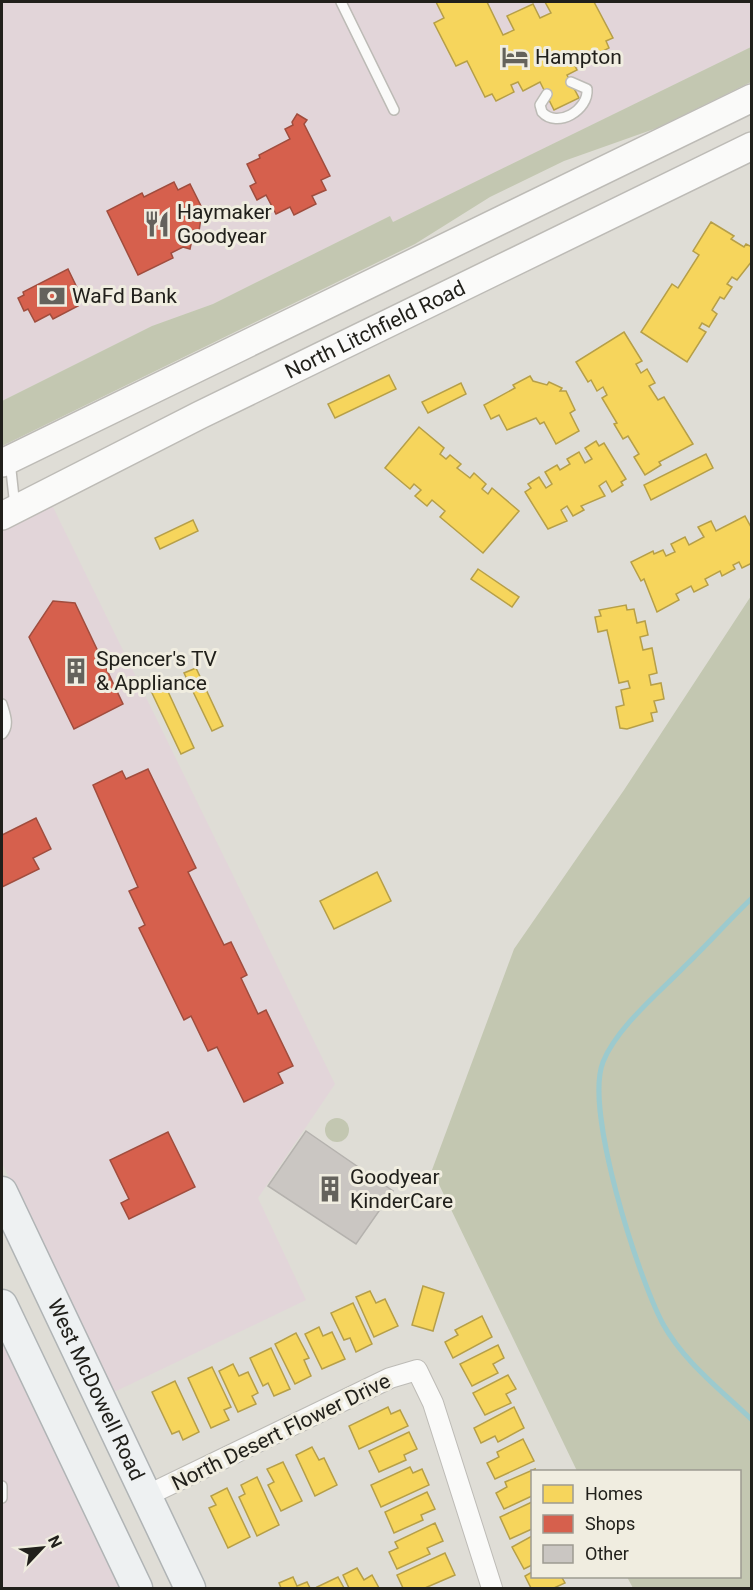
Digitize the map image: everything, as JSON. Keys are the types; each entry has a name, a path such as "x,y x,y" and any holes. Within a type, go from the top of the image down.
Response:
{"main road":[{"name":"North Litchfield Road","path":"6,461 752,98"},
{"name":"North Litchfield Road","path":"8,513 474,280 752,146"},
{"path":"456,242 474,280"},
{"name":"West McDowell Road","path":"2,1192 190,1588"},
{"path":"2,1305 137,1588"}],"street":[{"name":"North Desert Flower Drive","path":"146,1496 390,1378 417,1370 434,1403 491,1588"}],"lane":[{"path":"341,2 394,110"},
{"path":"547,94 540,105 542,112 558,120 582,108 588,96 587,89 571,82"},
{"path":"6,461 8,513"},
{"path":"2,704 6,729 2,734"},
{"path":"2,1486 2,1498"}],"shaded area":[{"path":"2,2 751,2 751,47 393,222 390,216 213,304 152,326 2,401"},
{"path":"52,505 335,1084 258,1198 306,1300 112,1393 2,1163 2,531"},
{"path":"2,1333 125,1588 2,1588"}],"green space":[{"path":"751,47 751,82 657,128 564,161 490,197 415,244 2,446 2,401 152,326 213,304 390,216 393,222"},
{"path":"751,596 751,1588 633,1588 628,1578 741,1578 741,1470 577,1470 432,1170 514,949 624,790"},
{"path":"337,1118 346,1121 349,1130 346,1139 337,1142 328,1139 325,1130 328,1121"}],"building: Homes":[{"name":"Hampton","path":"436,2 487,2 503,35 514,30 507,16 533,4 540,18 551,13 545,2 594,2 613,38 606,41 609,48 586,60 583,55 572,60 577,70 567,75 579,98 554,110 540,82 523,91 518,82 511,85 514,92 496,101 492,94 485,97 467,61 456,66 434,23 444,18"},
{"path":"711,222 734,236 731,239 744,247 746,244 752,247 752,261 737,280 732,277 727,284 732,287 724,299 720,297 712,310 717,314 709,327 702,323 699,328 706,332 687,362 641,332 672,284 678,288 699,255 693,251"},
{"path":"624,332 642,361 636,364 641,373 647,369 655,383 649,386 658,400 664,397 693,444 659,462 661,465 645,475 634,457 639,454 628,436 623,439 614,424 617,423 602,398 607,395 603,387 597,391 591,380 588,382 576,362"},
{"path":"389,375 396,389 335,418 328,404"},
{"path":"530,376 533,381 547,385 549,382 562,388 560,391 566,391 575,410 570,413 579,431 556,444 544,422 540,424 536,418 507,430 499,415 491,419 484,405 515,388 513,385"},
{"path":"461,383 466,394 428,413 422,402"},
{"path":"419,427 444,448 440,454 446,459 450,455 461,464 457,468 470,478 474,473 486,484 482,489 488,494 492,488 519,511 483,553 440,517 445,511 432,500 427,506 415,496 421,490 414,484 410,489 385,468"},
{"path":"596,441 599,446 604,443 626,479 621,482 623,485 612,492 606,481 599,486 605,496 581,506 584,510 573,516 567,506 561,510 567,521 548,529 525,492 531,488 528,484 539,477 546,488 552,484 545,472 557,465 560,470 570,464 567,459 579,452 585,463 592,459 585,448"},
{"path":"706,454 713,468 651,500 644,485"},
{"path":"745,516 752,529 752,563 742,568 739,562 733,565 735,569 722,576 720,571 705,579 708,585 694,592 691,586 676,594 679,600 657,612 644,579 641,581 631,562 653,551 654,554 663,550 666,556 675,552 671,544 685,537 689,545 704,537 698,527 711,521 716,531"},
{"path":"193,520 198,531 160,549 155,538"},
{"path":"478,569 519,597 512,607 471,579"},
{"path":"626,605 627,610 634,609 637,623 645,621 648,635 640,637 643,650 652,648 657,673 649,675 651,685 661,683 664,699 654,701 657,712 651,713 653,721 627,729 620,728 616,707 624,705 621,690 630,688 628,681 619,683 607,630 598,632 595,617 601,616 599,610"},
{"path":"196,668 223,726 212,731 184,673"},
{"path":"165,685 194,748 181,754 151,691"},
{"path":"377,872 391,901 334,929 320,901"},
{"path":"423,1286 444,1293 433,1331 412,1325"},
{"path":"370,1291 376,1303 385,1299 398,1326 374,1337 356,1297"},
{"path":"353,1303 372,1344 356,1352 350,1338 344,1340 331,1313"},
{"path":"482,1316 492,1337 453,1358 445,1342 458,1335 455,1330"},
{"path":"319,1327 323,1336 332,1332 345,1359 322,1369 305,1334"},
{"path":"296,1333 309,1358 304,1360 311,1376 295,1384 275,1344"},
{"path":"498,1345 504,1358 493,1364 498,1373 472,1386 460,1364"},
{"path":"271,1348 290,1389 274,1396 268,1383 263,1386 250,1358"},
{"path":"233,1364 239,1376 248,1372 258,1393 252,1396 256,1404 238,1412 219,1371"},
{"path":"212,1367 231,1407 224,1410 229,1420 211,1428 188,1378"},
{"path":"508,1375 516,1389 506,1394 511,1403 485,1415 473,1393"},
{"path":"175,1381 199,1432 183,1440 179,1431 172,1434 152,1392"},
{"path":"388,1407 391,1414 400,1410 408,1426 359,1449 349,1426"},
{"path":"514,1407 524,1428 498,1442 495,1436 481,1443 474,1428"},
{"path":"409,1432 417,1449 404,1455 406,1460 379,1472 369,1451"},
{"path":"523,1439 534,1461 495,1479 487,1463 499,1457 497,1452"},
{"path":"312,1447 319,1460 324,1458 337,1485 315,1496 296,1455"},
{"path":"283,1462 302,1501 281,1511 268,1485 274,1482 267,1469"},
{"path":"410,1467 413,1473 422,1469 429,1485 381,1507 371,1485"},
{"path":"531,1471 531,1496 504,1509 496,1493 507,1487 505,1482"},
{"path":"257,1477 279,1525 257,1536 239,1497 245,1494 241,1485"},
{"path":"227,1488 250,1537 228,1548 209,1508 216,1505 211,1496"},
{"path":"427,1492 435,1509 421,1515 423,1520 394,1533 385,1512"},
{"path":"531,1502 531,1529 510,1539 500,1517"},
{"path":"435,1523 443,1541 427,1548 430,1554 397,1569 389,1552 398,1548 395,1542"},
{"path":"531,1537 531,1566 524,1569 512,1547"},
{"path":"445,1553 455,1575 425,1588 403,1588 397,1575"},
{"path":"357,1568 364,1580 372,1575 379,1588 349,1588 343,1575"},
{"path":"531,1573 531,1578 562,1578 565,1583 554,1588 531,1588 525,1576"},
{"path":"293,1577 297,1586 307,1582 310,1588 281,1588 279,1583"},
{"path":"338,1577 344,1588 317,1587"}],"building: Shops":[{"path":"297,114 307,120 304,124 330,176 321,180 326,190 312,196 316,204 294,215 290,207 276,214 266,195 257,200 250,186 256,183 247,164 290,139 285,129 293,125 292,122"},
{"name":"Haymaker Goodyear","path":"174,182 178,190 190,184 203,210 192,215 201,218 199,231 194,230 190,249 183,247 171,253 173,258 138,275 107,211 142,193 144,197"},
{"name":"WaFd Bank","path":"68,269 81,296 74,300 78,306 53,319 50,314 35,322 28,309 24,311 18,298 24,295 23,292"},
{"name":"Spencer's TV & Appliance","path":"53,601 75,603 123,704 74,729 29,637"},
{"path":"148,769 196,868 188,872 224,945 231,942 247,975 241,978 258,1014 266,1010 293,1066 278,1073 283,1083 244,1102 217,1047 208,1051 191,1016 184,1020 139,928 145,925 129,891 138,887 93,785 122,771 126,779"},
{"path":"36,818 51,849 33,858 39,869 2,887 2,835"},
{"path":"168,1132 195,1187 129,1219 121,1203 129,1199 110,1160"}],"building: Other":[{"name":"Goodyear KinderCare","path":"306,1131 393,1191 356,1244 268,1186"}],"waterway":[{"path":"752,898 628,1023 609,1049 603,1062 599,1085 601,1117 616,1193 652,1301 663,1324 681,1351 752,1420"}],"place":[{"name":"Hampton","path":"515,57"},
{"name":"Haymaker Goodyear","path":"157,224"},
{"name":"WaFd Bank","path":"52,296"},
{"name":"Spencer's TV & Appliance","path":"76,671"},
{"name":"Goodyear KinderCare","path":"330,1189"}]}
